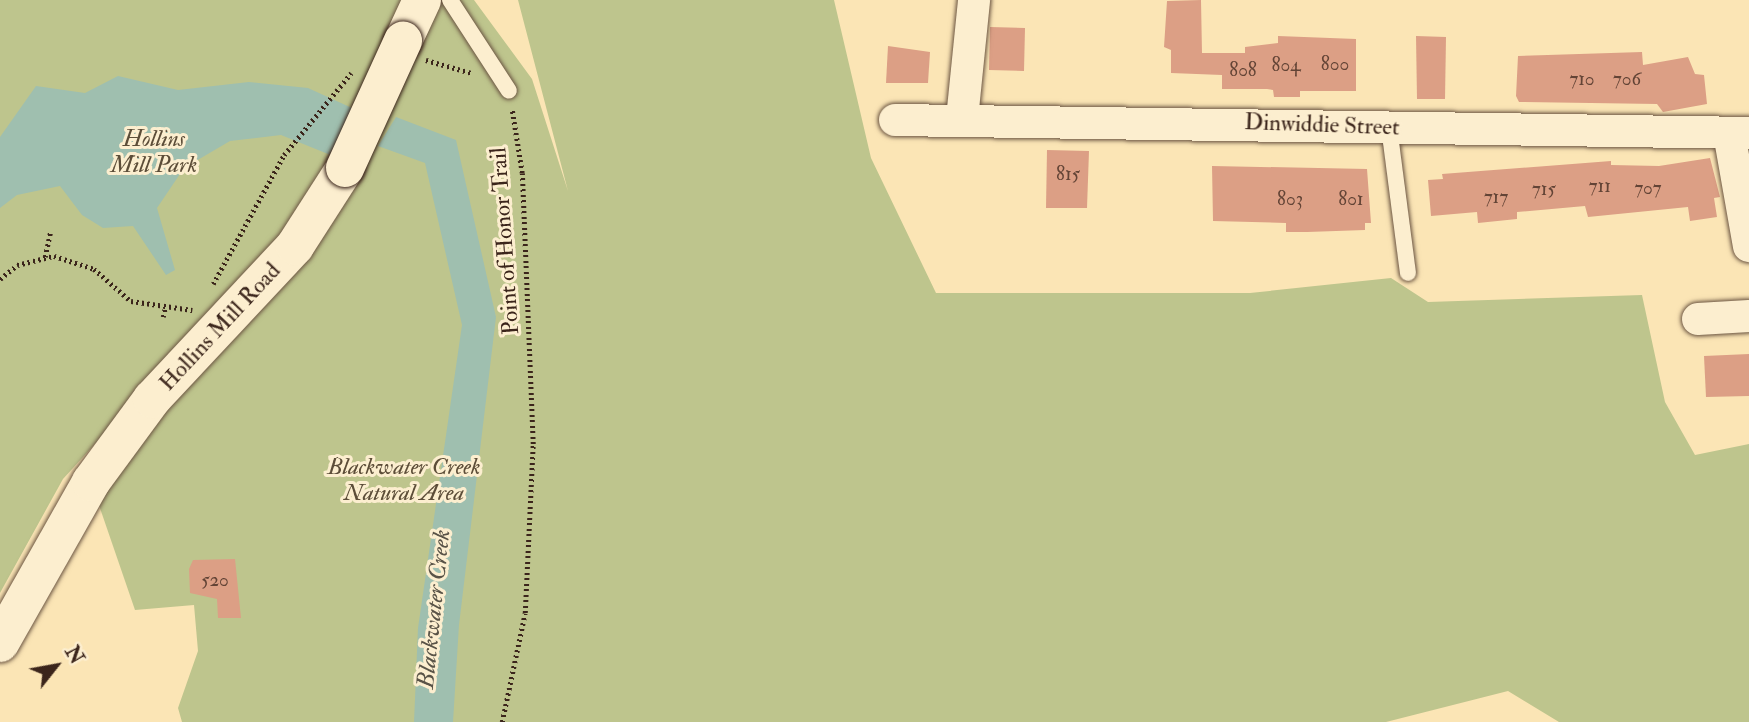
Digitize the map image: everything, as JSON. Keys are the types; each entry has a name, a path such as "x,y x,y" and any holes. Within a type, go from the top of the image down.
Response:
{"street":[{"name":"Hollins Mill Road","path":"0,643 91,482 152,399 289,254 345,169 407,50 422,0"},
{"path":"962,119 974,0"},
{"name":"Dinwiddie Street","path":"895,120 1739,133"},
{"path":"1739,133 1749,246"},
{"path":"1698,319 1749,316"}],"lane":[{"path":"450,0 509,91"},
{"path":"1389,127 1408,273"}],"path":[{"path":"407,50 478,74 509,91"},
{"path":"206,298 284,155 356,68"},
{"name":"Point of Honor Trail","path":"502,722 525,613 533,444 522,173 509,91"},
{"path":"45,257 50,233"},
{"path":"0,279 17,265 45,257 71,259 94,269 131,301 165,308 200,310"},
{"path":"163,317 165,308"}],"green space":[{"path":"0,0 474,0 532,79 568,191 518,0 834,0 871,158 936,293 1250,293 1391,278 1428,302 1642,295 1665,402 1695,455 1749,444 1749,722 1559,722 1508,691 1386,722 182,722 178,708 198,651 194,605 135,610 91,482 333,182 63,479 0,593"}],"water":[{"path":"118,76 178,90 249,82 308,88 352,108 333,156 281,135 230,141 184,168 157,208 175,270 166,275 133,226 103,228 82,215 60,186 17,195 0,208 0,137 36,86 85,93"},
{"name":"Blackwater Creek","path":"396,117 456,140 496,317 459,625 453,722 414,722 418,628 462,325 425,163 378,146"}],"building":[{"path":"1201,0 1202,53 1245,53 1245,47 1278,43 1278,36 1356,39 1356,91 1300,91 1300,97 1274,97 1273,90 1267,89 1222,89 1222,75 1171,73 1171,50 1164,47 1167,1"},
{"path":"990,27 1025,28 1024,71 989,70"},
{"path":"1416,36 1446,37 1445,99 1417,99"},
{"path":"888,46 930,52 928,83 886,83"},
{"path":"1642,52 1643,65 1688,57 1695,74 1704,75 1707,104 1663,112 1657,104 1519,102 1516,96 1518,56"},
{"path":"1047,150 1089,151 1087,208 1046,208"},
{"path":"1710,158 1720,197 1714,198 1717,217 1690,221 1688,207 1588,217 1585,206 1517,212 1517,219 1478,223 1477,212 1431,216 1428,180 1443,179 1442,174 1611,161 1611,165 1659,166"},
{"path":"1212,166 1367,169 1371,223 1365,223 1365,230 1286,232 1286,223 1213,221"},
{"path":"1749,354 1749,396 1706,397 1704,356"},
{"path":"235,559 241,618 218,618 217,599 190,593 189,569 193,560"}],"park label":[{"name":"Hollins Mill Park","path":"154,152"},
{"name":"Blackwater Creek Natural Area","path":"404,480"}]}
